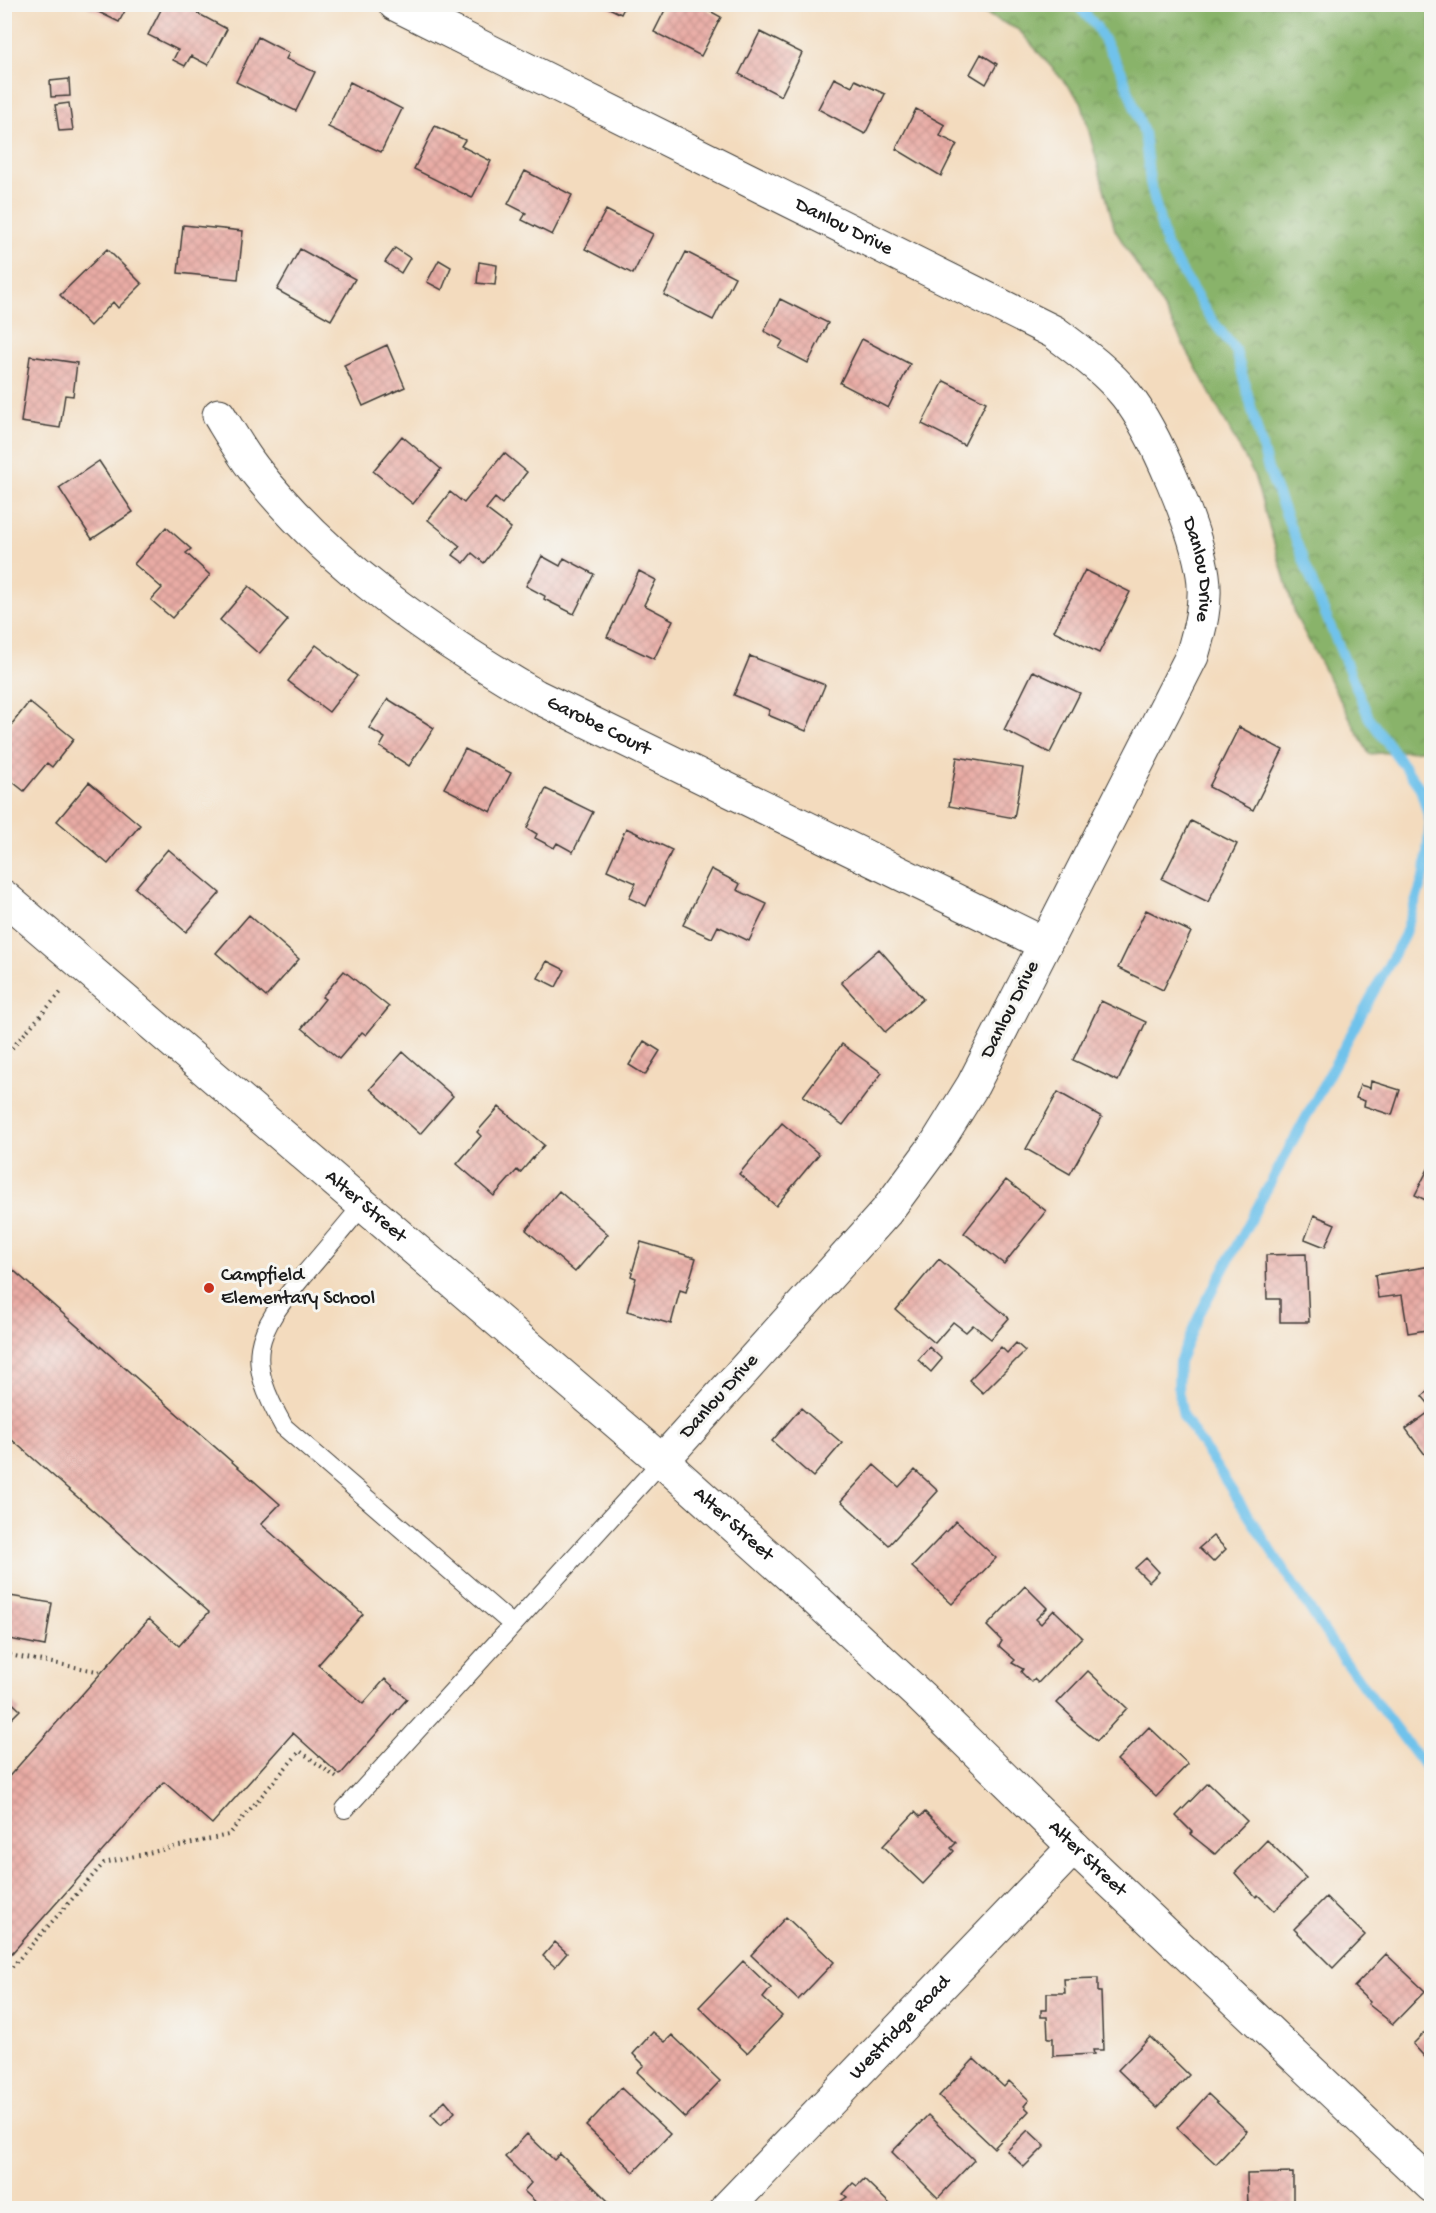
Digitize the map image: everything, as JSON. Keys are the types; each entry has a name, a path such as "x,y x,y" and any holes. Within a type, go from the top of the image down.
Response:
{"street":[{"name":"Danlou Drive","path":"395,4 1053,332 1094,362 1126,395 1152,436 1194,538 1203,576 1203,620 1192,656 1176,692 973,1085 937,1143 886,1212 662,1461"},
{"name":"Garobe Court","path":"219,415 254,469 304,524 389,601 457,650 536,696 1045,944"},
{"name":"Alter Street","path":"4,897 662,1461 920,1696 1074,1847 1431,2186"},
{"name":"Westridge Road","path":"727,2208 1074,1847"}],"lane":[{"path":"362,1206 273,1313 261,1336 260,1365 266,1396 284,1427 513,1625"},
{"path":"345,1809 662,1461"}],"path":[{"path":"4,1057 84,966"},
{"path":"4,1654 102,1672"},
{"path":"4,1976 104,1863 228,1835 300,1751 359,1794"}],"green space":[{"path":"967,5 1431,5 1431,749 1369,754 1296,617 1254,475 1166,312 1115,230 1081,101 1019,30"}],"building":[{"path":"164,4 194,4 200,8 197,13 227,29 208,65 191,56 185,66 173,60 178,50 148,35"},
{"path":"601,4 626,4 621,14"},
{"path":"668,4 697,4 721,17 701,56 654,32"},
{"path":"84,5 128,5 119,22"},
{"path":"760,32 802,53 781,96 739,74"},
{"path":"258,37 289,53 286,59 315,72 296,111 236,82"},
{"path":"981,54 997,64 986,84 970,74"},
{"path":"834,78 852,87 855,80 885,94 865,134 818,109"},
{"path":"69,79 70,96 51,97 50,81"},
{"path":"350,82 402,109 381,152 328,127"},
{"path":"69,103 73,130 59,131 55,105"},
{"path":"916,109 945,125 940,136 957,144 941,176 896,149"},
{"path":"435,126 465,140 461,146 491,161 472,198 414,169"},
{"path":"525,171 572,195 552,235 522,220 526,213 508,204"},
{"path":"606,210 653,234 633,274 585,249"},
{"path":"183,225 243,231 238,279 178,273"},
{"path":"395,248 410,258 401,273 385,262"},
{"path":"107,249 142,284 118,308 113,302 90,326 60,295"},
{"path":"300,249 355,279 331,320 277,290"},
{"path":"686,252 735,277 713,320 664,295"},
{"path":"439,260 451,267 442,290 427,282"},
{"path":"479,262 497,265 495,285 477,283"},
{"path":"780,299 828,323 808,363 779,348 783,341 764,331"},
{"path":"862,339 910,364 888,408 840,383"},
{"path":"387,345 405,387 363,406 344,365"},
{"path":"30,356 77,363 73,396 65,395 60,428 21,422"},
{"path":"944,381 986,402 964,445 922,424"},
{"path":"402,436 441,469 413,504 373,471"},
{"path":"504,453 527,472 502,504 495,498 486,509 511,528 484,563 472,553 464,563 453,555 460,546 428,520 450,492 464,503"},
{"path":"99,461 133,512 92,539 59,488"},
{"path":"166,527 191,549 186,553 210,575 172,618 151,600 162,588 134,564"},
{"path":"542,556 560,566 564,558 594,574 574,614 544,599 545,596 526,586"},
{"path":"1085,570 1130,592 1099,653 1054,631"},
{"path":"639,571 656,580 644,605 673,620 654,659 607,637"},
{"path":"249,586 288,620 259,654 220,620"},
{"path":"316,645 357,676 329,712 288,681"},
{"path":"750,656 825,685 806,731 768,715 770,710 734,695"},
{"path":"1033,671 1080,693 1050,753 1004,730"},
{"path":"388,699 434,728 409,766 380,747 385,738 369,728"},
{"path":"29,702 74,739 52,767 47,763 24,791 4,775 4,738 10,731 8,729"},
{"path":"1239,727 1283,750 1253,810 1209,787"},
{"path":"465,749 511,773 491,812 444,788"},
{"path":"957,757 1023,768 1014,818 949,806"},
{"path":"89,782 140,825 108,864 57,821"},
{"path":"546,789 593,812 573,852 557,843 554,848 535,838 537,834 527,828"},
{"path":"1191,821 1237,844 1208,902 1162,879"},
{"path":"626,828 672,850 646,906 629,898 636,883 607,870"},
{"path":"168,849 220,893 186,932 135,888"},
{"path":"711,869 740,884 737,890 767,904 749,941 718,926 712,938 683,925"},
{"path":"1146,910 1191,932 1163,990 1118,968"},
{"path":"249,915 299,959 266,997 216,953"},
{"path":"879,949 923,999 885,1032 841,982"},
{"path":"547,961 565,970 556,987 538,978"},
{"path":"344,971 389,1007 366,1035 362,1032 339,1059 302,1028 325,999 322,997"},
{"path":"1101,1001 1146,1022 1118,1081 1073,1060"},
{"path":"644,1041 660,1051 645,1075 629,1065"},
{"path":"842,1044 882,1073 843,1125 803,1096"},
{"path":"403,1052 453,1096 420,1134 370,1089"},
{"path":"1371,1081 1400,1090 1392,1115 1364,1106 1365,1101 1356,1098 1360,1085 1370,1088"},
{"path":"1058,1092 1102,1117 1070,1174 1026,1149"},
{"path":"499,1107 544,1145 520,1173 517,1170 494,1196 457,1164 481,1136 477,1132"},
{"path":"782,1123 819,1154 776,1206 739,1174"},
{"path":"1432,1161 1432,1203 1415,1195"},
{"path":"1006,1180 1046,1211 1004,1264 964,1233"},
{"path":"559,1191 608,1234 575,1272 526,1230"},
{"path":"1314,1215 1335,1224 1325,1247 1305,1239"},
{"path":"641,1242 696,1258 686,1292 680,1290 671,1324 627,1311 636,1278 631,1276"},
{"path":"1306,1254 1309,1322 1280,1322 1280,1299 1267,1299 1266,1255"},
{"path":"939,1259 1009,1318 991,1339 973,1325 966,1332 953,1322 935,1343 896,1310"},
{"path":"4,1262 280,1504 261,1524 363,1614 318,1665 363,1704 385,1679 407,1699 340,1775 293,1733 212,1824 164,1782 4,1962 4,1782 149,1619 179,1646 209,1612 4,1433"},
{"path":"1432,1266 1432,1329 1408,1333 1402,1295 1378,1298 1375,1275"},
{"path":"1016,1343 1025,1351 983,1393 969,1380 1001,1347 1007,1353"},
{"path":"929,1347 942,1359 931,1372 918,1360"},
{"path":"1432,1389 1432,1408 1422,1396"},
{"path":"801,1408 842,1443 813,1477 772,1441"},
{"path":"1432,1410 1432,1464 1406,1429"},
{"path":"874,1465 899,1487 915,1470 938,1491 889,1545 841,1501"},
{"path":"956,1521 996,1558 952,1604 912,1567"},
{"path":"1213,1536 1226,1549 1213,1562 1199,1548"},
{"path":"1146,1558 1159,1572 1149,1582 1135,1568"},
{"path":"1025,1586 1047,1608 1036,1619 1041,1624 1054,1610 1082,1637 1038,1683 1034,1679 1031,1682 1021,1672 1023,1669 1012,1663 1015,1660 999,1646 1002,1641 987,1626"},
{"path":"4,1595 52,1603 45,1646 4,1638"},
{"path":"1088,1671 1127,1708 1097,1741 1072,1720 1073,1718 1057,1703"},
{"path":"4,1695 20,1710 4,1726"},
{"path":"1149,1727 1188,1764 1156,1797 1117,1760"},
{"path":"1208,1783 1247,1821 1215,1854 1190,1834 1192,1832 1176,1816"},
{"path":"915,1812 920,1817 925,1812 956,1843 951,1848 954,1851 923,1884 883,1846"},
{"path":"1267,1840 1306,1878 1274,1911 1258,1895 1256,1897 1235,1873"},
{"path":"1326,1897 1365,1935 1333,1968 1294,1929"},
{"path":"786,1917 834,1962 798,2000 751,1955"},
{"path":"555,1942 567,1953 555,1967 543,1956"},
{"path":"1386,1954 1425,1991 1393,2024 1368,2004 1370,2002 1354,1987"},
{"path":"743,1961 771,1988 763,1998 782,2016 747,2053 699,2007"},
{"path":"1098,1978 1098,1992 1101,1992 1103,2050 1093,2050 1094,2054 1053,2056 1053,2038 1048,2038 1047,2017 1041,2017 1041,2010 1047,2010 1047,1993 1065,1993 1064,1979"},
{"path":"1432,2025 1432,2065 1413,2044"},
{"path":"653,2032 665,2042 672,2035 720,2081 685,2118 637,2072 644,2065 633,2054"},
{"path":"1150,2037 1189,2075 1157,2108 1118,2070"},
{"path":"974,2059 1004,2087 1009,2081 1029,2100 1024,2106 1029,2111 994,2148 939,2096"},
{"path":"621,2088 670,2134 634,2172 586,2126"},
{"path":"1208,2094 1247,2131 1216,2164 1177,2128"},
{"path":"445,2100 455,2112 441,2125 431,2114"},
{"path":"928,2115 974,2160 938,2198 892,2152"},
{"path":"1028,2130 1045,2146 1024,2167 1007,2151"},
{"path":"527,2134 554,2160 560,2154 608,2201 600,2208 542,2208 524,2191 531,2183 505,2157"},
{"path":"1293,2173 1293,2208 1248,2208 1247,2174"},
{"path":"864,2179 894,2208 833,2207 847,2197 843,2194 853,2183 857,2186"}],"waterway":[{"path":"1076,4 1096,26 1121,70 1144,133 1150,182 1166,245 1207,313 1236,351 1268,469 1316,592 1369,718 1420,788 1430,822 1425,873 1404,936 1201,1311 1179,1362 1178,1390 1183,1416 1338,1652 1432,1776"}],"place":[{"name":"Campfield Elementary School","path":"209,1288"}]}
